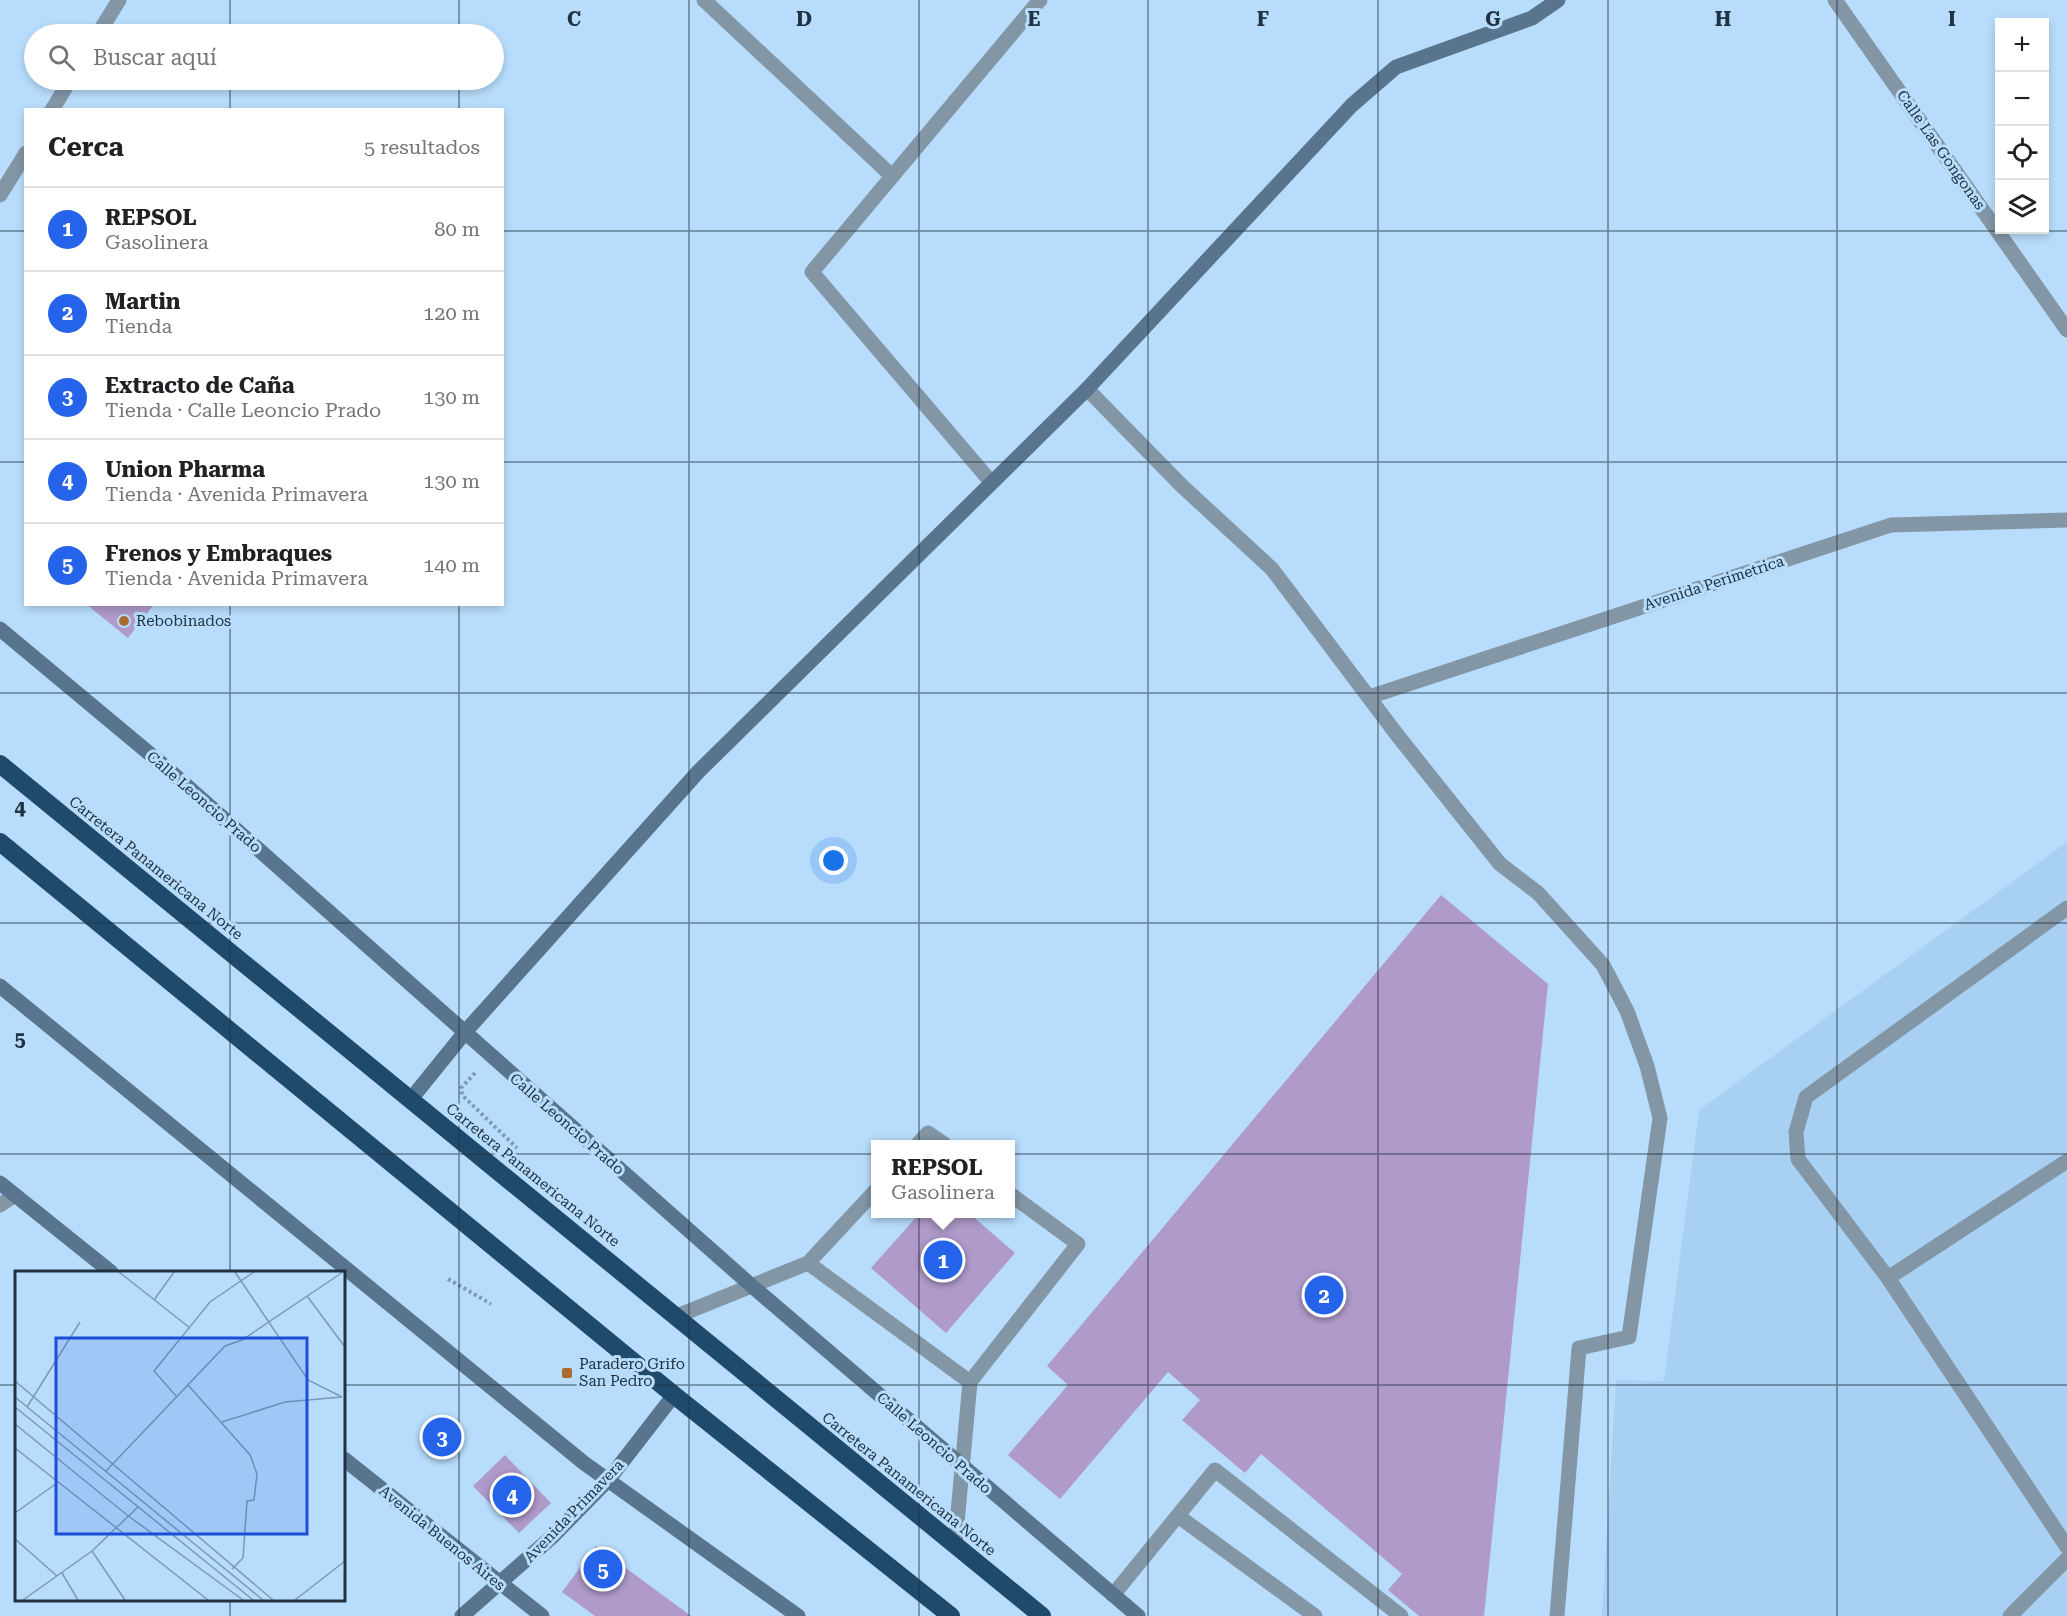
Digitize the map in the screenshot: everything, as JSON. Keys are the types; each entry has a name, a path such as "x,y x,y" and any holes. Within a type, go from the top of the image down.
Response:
{"highway":[{"name":"Carretera Panamericana Norte","path":"0,764 1042,1616"},
{"path":"0,842 674,1395 951,1616"}],"main road":[{"path":"411,1099 466,1031 698,772 1087,389 1352,105 1396,67 1532,18 1558,0"},
{"name":"Calle Leoncio Prado","path":"0,629 162,764 466,1031 490,1057 753,1287 1138,1616"},
{"path":"0,986 584,1463 798,1616"},
{"path":"0,1183 110,1271"},
{"name":"Avenida Primavera","path":"462,1616 553,1536 609,1479 674,1395"},
{"name":"Avenida Buenos Aires","path":"345,1460 542,1616"}],"street":[{"path":"104,24 119,0"},
{"path":"704,0 892,176"},
{"path":"991,482 812,272 1040,0"},
{"name":"Calle Las Gongonas","path":"1835,0 2067,330"},
{"path":"53,108 64,90"},
{"path":"0,195 24,156"},
{"path":"1087,389 1182,486 1272,569 1500,864 1538,893 1603,965 1626,1011 1647,1066 1660,1119 1629,1337 1579,1348 1557,1616"},
{"name":"Avenida Perimetrica","path":"1369,697 1891,525 2067,520"},
{"path":"2067,908 1806,1097 1796,1132 1798,1159 1888,1278 2067,1547"},
{"path":"922,1140 928,1133 938,1140"},
{"path":"1888,1278 2067,1161"},
{"path":"0,1205 15,1195"},
{"path":"677,1316 808,1263 871,1195"},
{"path":"955,1545 970,1382 1078,1244 1015,1197"},
{"path":"808,1263 970,1382"},
{"path":"1113,1595 1215,1470 1401,1616"},
{"path":"1178,1516 1315,1616"},
{"path":"2010,1616 2067,1559"}],"path":[{"path":"460,1088 462,1095 503,1133"},
{"path":"448,1279 491,1304"}],"shaded area":[{"path":"2067,842 2067,1616 1602,1616 1616,1380 1664,1381 1699,1110"}],"building":[{"name":"Rebobinados","path":"88,606 152,606 128,638"},
{"path":"1441,895 1548,984 1484,1616 1419,1616 1388,1590 1402,1574 1261,1454 1245,1473 1182,1420 1200,1400 1168,1372 1060,1499 1008,1455 1068,1385 1047,1366"},
{"path":"915,1218 975,1218 1015,1253 946,1333 871,1268"},
{"path":"437,1418 462,1442 448,1457 423,1432"},
{"path":"505,1455 551,1503 519,1533 473,1486"},
{"path":"596,1546 691,1616 595,1616 562,1592"}],"place":[{"name":"Rebobinados","path":"124,621"},
{"name":"REPSOL","path":"943,1260"},
{"name":"Martin","path":"1324,1295"},
{"name":"Paradero Grifo San Pedro","path":"567,1373"},
{"name":"Extracto de Caña","path":"442,1437"},
{"name":"Union Pharma","path":"512,1495"},
{"name":"Frenos y Embraques","path":"603,1569"}]}
